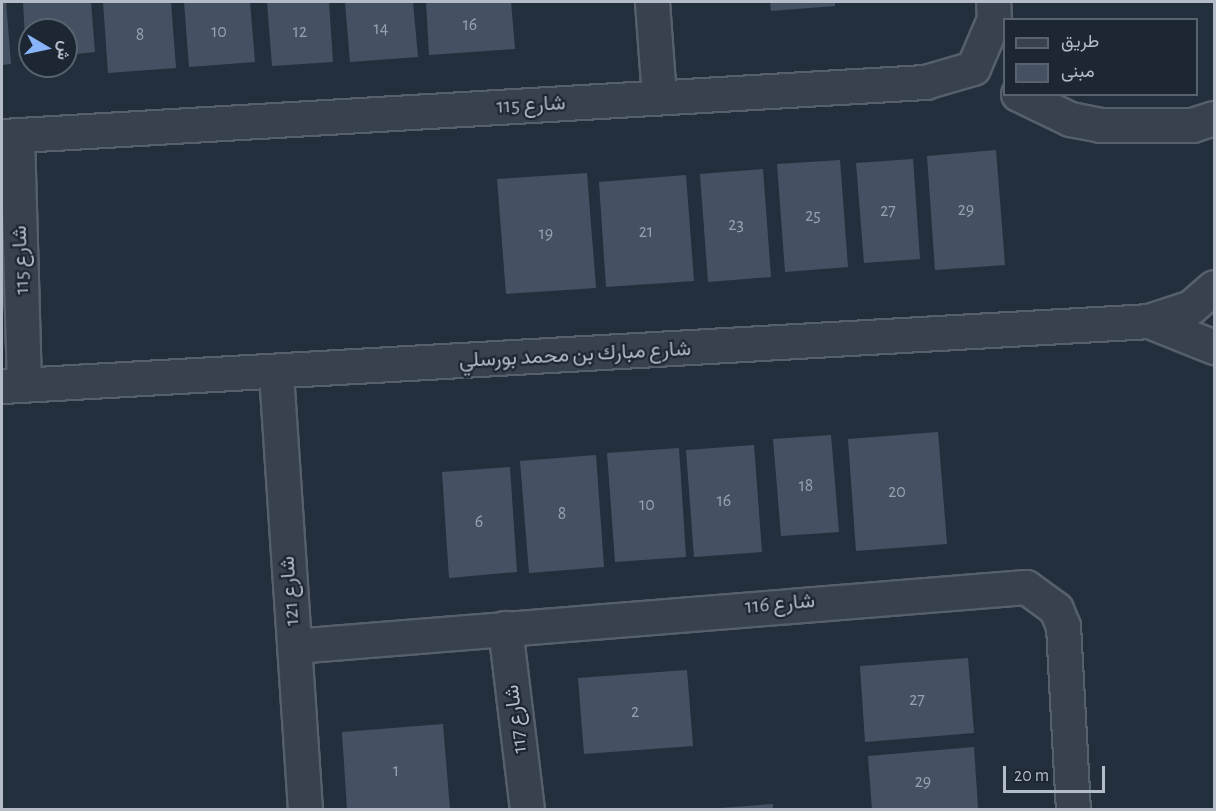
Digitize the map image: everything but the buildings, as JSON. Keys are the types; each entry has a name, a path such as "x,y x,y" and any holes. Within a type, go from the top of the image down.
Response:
{"street":[{"path":"652,2 659,97"},
{"path":"993,2 994,19 973,68 1003,86"},
{"name":"شارع 115","path":"13,385 9,135 926,82 973,68"},
{"path":"1022,96 1070,119 1100,125 1192,124 1215,118"},
{"name":"شارع مبارك بن محمد بورسلي","path":"13,385 276,373 1149,321 1191,307 1215,287"},
{"name":"شارع مبارك بن محمد بورسلي","path":"1149,321 1215,347"},
{"name":"شارع 121","path":"276,373 305,810"},
{"name":"شارع 116","path":"294,646 1026,587 1056,609 1063,626 1073,810"},
{"name":"شارع 117","path":"505,628 527,810"}]}
